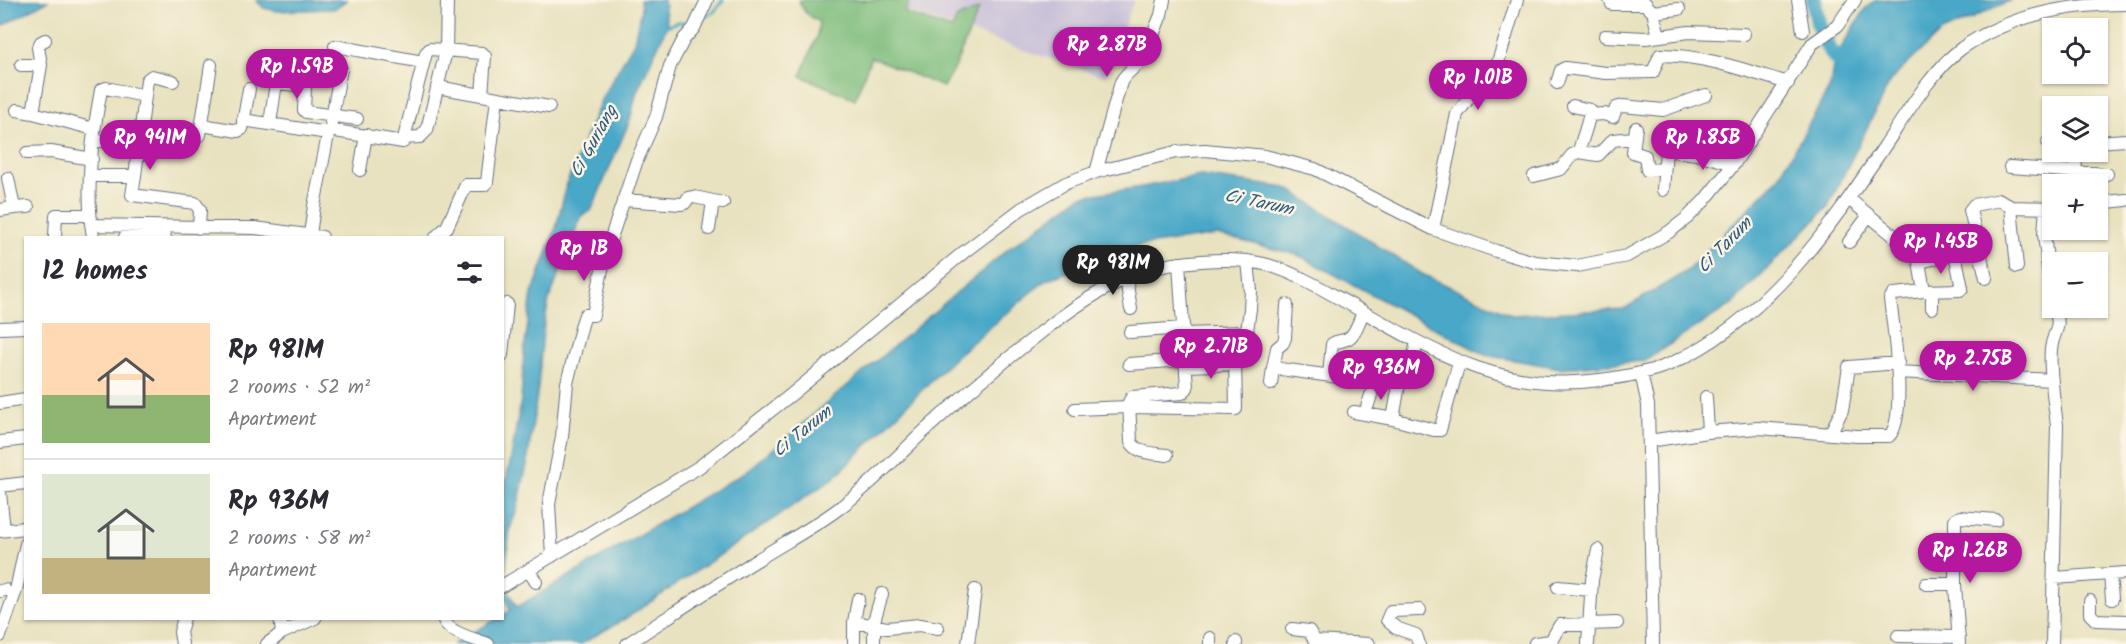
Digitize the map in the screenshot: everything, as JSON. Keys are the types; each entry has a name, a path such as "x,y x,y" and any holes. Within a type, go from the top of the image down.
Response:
{"street":[{"path":"405,138 420,137 427,130 446,51 447,0"},
{"path":"552,556 549,504 561,437 567,383 585,316 593,315 604,259 622,200 656,117 670,66 707,0"},
{"path":"1096,172 1121,82 1144,57 1161,15 1164,0"},
{"path":"1433,229 1457,114 1468,99 1492,82 1517,0"},
{"path":"1610,0 1612,4 1679,9"},
{"path":"1798,0 1803,31"},
{"path":"504,586 699,467 802,386 964,252 1022,209 1066,183 1096,172 1176,152 1205,150 1265,156 1315,169 1433,229 1496,252 1535,262 1576,266 1627,256 1647,246 1688,218 1734,164 1812,44 1819,37 1833,30 1855,0"},
{"path":"627,644 835,511 876,477 975,385 1083,302 1126,279 1154,268 1179,263 1248,261 1286,271 1459,363 1514,378 1560,384 1641,373 1667,365 1698,350 1731,327 1792,271 1819,240 1849,199 1925,88 1952,57 1965,46 2031,15 2087,5 2126,4"},
{"path":"1646,5 1659,36"},
{"path":"1703,21 1704,28 1715,28 1717,33"},
{"path":"1605,36 1646,38 1689,32 1744,34"},
{"path":"33,113 40,65 38,47 45,40"},
{"path":"335,46 423,62"},
{"path":"243,120 330,126 403,142 423,62 427,50 430,49 479,52 485,56 482,95"},
{"path":"1557,83 1561,70 1565,68 1606,73 1653,72 1660,55 1674,55 1707,61 1788,83"},
{"path":"21,65 40,65"},
{"path":"17,110 138,145 173,147 177,135 199,136 212,65"},
{"path":"296,85 299,69"},
{"path":"55,236 57,215 91,226 255,228 316,236 314,206 341,69"},
{"path":"173,81 149,77 132,195 195,203 200,210 199,228"},
{"path":"270,123 276,83 305,88 304,111 330,126 357,119"},
{"path":"437,87 549,107"},
{"path":"91,226 90,176 94,134 103,89 145,96"},
{"path":"202,125 238,131 242,129 249,89"},
{"path":"1590,115 1604,114 1613,117 1616,108 1623,106 1663,110 1706,95"},
{"path":"437,236 447,227 466,185 484,185 487,182 497,98"},
{"path":"1573,106 1589,110 1590,115 1583,132 1579,152"},
{"path":"1534,176 1561,169 1572,155 1579,152 1598,155 1613,140 1635,133 1632,151 1645,156 1646,170 1664,169"},
{"path":"360,170 366,135"},
{"path":"2108,141 2126,140"},
{"path":"1663,190 1665,152 1668,150 1697,154 1734,164"},
{"path":"27,153 51,152 92,159"},
{"path":"2010,167 2051,174"},
{"path":"90,176 135,176"},
{"path":"8,178 14,208"},
{"path":"622,200 681,204 685,203 688,198 694,197 718,202 709,229"},
{"path":"1849,199 1910,248 1918,262 1932,308"},
{"path":"1986,278 1971,206 2000,200 2011,207 2042,208"},
{"path":"2108,202 2126,200"},
{"path":"0,210 28,207"},
{"path":"2011,207 2017,267"},
{"path":"1850,242 1869,215"},
{"path":"137,236 162,234 164,236"},
{"path":"1918,262 1979,248"},
{"path":"1649,441 1708,432 1758,428 1873,437 1889,436 1896,426 1898,368 1890,297 1894,294 1961,289 1955,254"},
{"path":"1075,410 1129,407 1236,409 1237,351 1244,343 1247,332 1251,291 1248,261"},
{"path":"1167,455 1142,451 1133,446 1129,407 1132,397 1175,394 1185,391 1186,363 1179,263"},
{"path":"1126,279 1131,309"},
{"path":"504,335 507,304"},
{"path":"1271,384 1277,348 1285,338 1287,305"},
{"path":"1329,375 1332,344 1351,336 1363,312"},
{"path":"2052,644 2057,425 2051,348 2058,326 2056,318"},
{"path":"0,328 24,327"},
{"path":"1130,332 1247,332"},
{"path":"1273,368 1390,383 1409,376 1417,342"},
{"path":"1371,395 1360,413 1440,430 1459,363"},
{"path":"1129,364 1236,364"},
{"path":"1830,434 1842,410 1849,367 1898,368 2052,380"},
{"path":"1641,373 1647,396 1649,441 1653,644"},
{"path":"1393,420 1400,379"},
{"path":"1706,397 1708,432"},
{"path":"0,403 24,399"},
{"path":"0,442 24,439"},
{"path":"0,486 24,483"},
{"path":"0,493 2,530 24,528"},
{"path":"1898,636 1959,640 1955,584 1955,520 1957,518 1996,520"},
{"path":"1588,644 1591,590 1598,550"},
{"path":"1931,552 1956,551"},
{"path":"0,636 23,563"},
{"path":"529,571 536,582"},
{"path":"2054,578 2126,573"},
{"path":"2110,574 2112,599"},
{"path":"1926,584 1955,584"},
{"path":"1558,587 1591,590"},
{"path":"968,644 975,590"},
{"path":"874,644 874,627 882,594"},
{"path":"854,644 854,622 858,599"},
{"path":"2090,601 2090,614 2096,620 2126,621"},
{"path":"1419,644 1416,635 1396,628 1387,620 1391,611 1420,610"},
{"path":"182,644 180,632 183,620"},
{"path":"280,620 282,633"},
{"path":"267,644 282,633 311,620"},
{"path":"444,620 452,629 489,644"},
{"path":"854,622 887,628 920,625 938,628"},
{"path":"1535,643 1551,641 1560,625 1617,623"},
{"path":"1292,629 1309,631 1313,639 1319,643 1369,644"}],"shaded area":[{"path":"886,0 1134,0 1105,77 885,4"}],"green space":[{"path":"799,0 909,0 905,13 952,29 957,18 979,9 956,64 943,87 871,57 855,99 801,76 817,36 819,22 806,13"}],"water":[{"path":"0,0 49,0 0,27"},
{"path":"256,0 347,0 334,9 277,11 264,8"},
{"path":"640,0 664,0 667,26 636,94 630,120 591,211 582,215 549,300 543,330 538,388 527,464 517,510 510,528 504,572 504,490 521,400 524,352 532,294 556,228 567,183 602,98 634,42 641,9"},
{"name":"Ci Tarum","path":"1876,0 2011,0 1940,33 1891,80 1827,208 1731,305 1644,361 1560,368 1485,355 1298,255 1218,235 1138,246 1046,280 955,357 834,478 628,617 581,644 454,644 495,620 504,620 504,614 510,611 504,589 507,589 517,607 747,471 1008,249 1081,196 1201,176 1287,188 1422,274 1512,315 1624,309 1687,271 1777,180 1830,87 1834,59 1866,8"}],"waterway":[{"name":"Ci Guriang","path":"705,17 715,11 723,0"},
{"path":"1814,0 1818,22 1825,41 1835,57 1851,74"},
{"name":"Ci Guriang","path":"664,27 678,22 692,23"}]}
